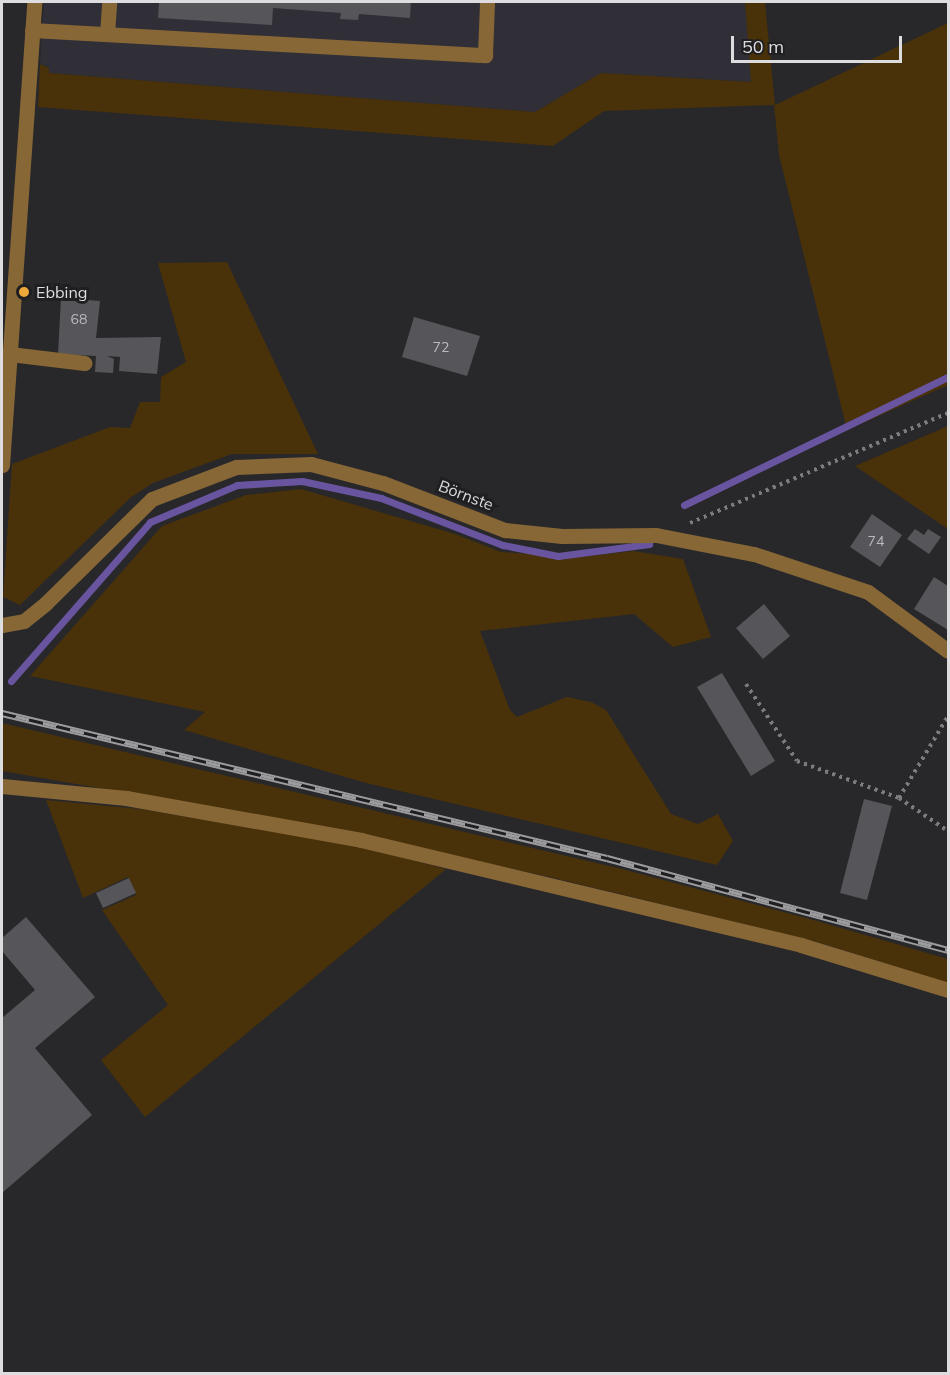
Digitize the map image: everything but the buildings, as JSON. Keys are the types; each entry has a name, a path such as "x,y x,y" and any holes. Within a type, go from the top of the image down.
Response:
{"street":[{"path":"2,465 34,2"},
{"path":"107,34 109,2"},
{"path":"32,30 485,55 487,2"},
{"path":"10,354 84,363"},
{"name":"Börnste","path":"2,625 24,621 46,603 152,499 236,468 311,464 383,483 505,530 562,536 656,535 754,554 868,592 948,651"},
{"path":"2,786 126,798 361,840 801,945 948,990"}],"path":[{"path":"656,535 948,413"},
{"path":"746,684 798,761 899,798 948,831"},
{"path":"899,798 948,716"}],"shaded area":[{"path":"44,2 745,2 752,82 601,73 535,112 49,73 49,67 40,64"},
{"path":"745,2 765,2 775,105 948,23 948,385 847,430 779,155 774,105 604,111 553,146 38,107 40,64 49,68 49,73 535,112 601,73 751,82"},
{"path":"227,262 318,454 232,454 153,483 130,498 20,605 3,597 12,464 110,427 130,428 140,402 160,402 161,377 186,362 158,263"},
{"path":"948,426 948,529 855,466"},
{"path":"301,489 455,534 501,552 580,557 633,551 683,559 711,637 673,647 634,614 480,631 510,710 517,717 567,697 591,702 606,710 671,814 698,824 718,814 733,841 717,865 366,783 184,730 205,712 30,676 162,526 246,495"},
{"path":"2,723 622,869 817,921 948,959 948,983 814,941 554,878 327,828 2,771"},
{"path":"46,800 140,809 358,846 446,869 145,1117 101,1060 168,1005 102,910 136,895 128,877 83,898"}],"waterway":[{"path":"684,505 948,377"},
{"path":"11,681 150,522 237,485 302,481 381,498 503,545 558,556 649,544"}],"railway":[{"path":"2,713 607,858 948,950"}],"place":[{"name":"Ebbing","path":"24,292"}]}
